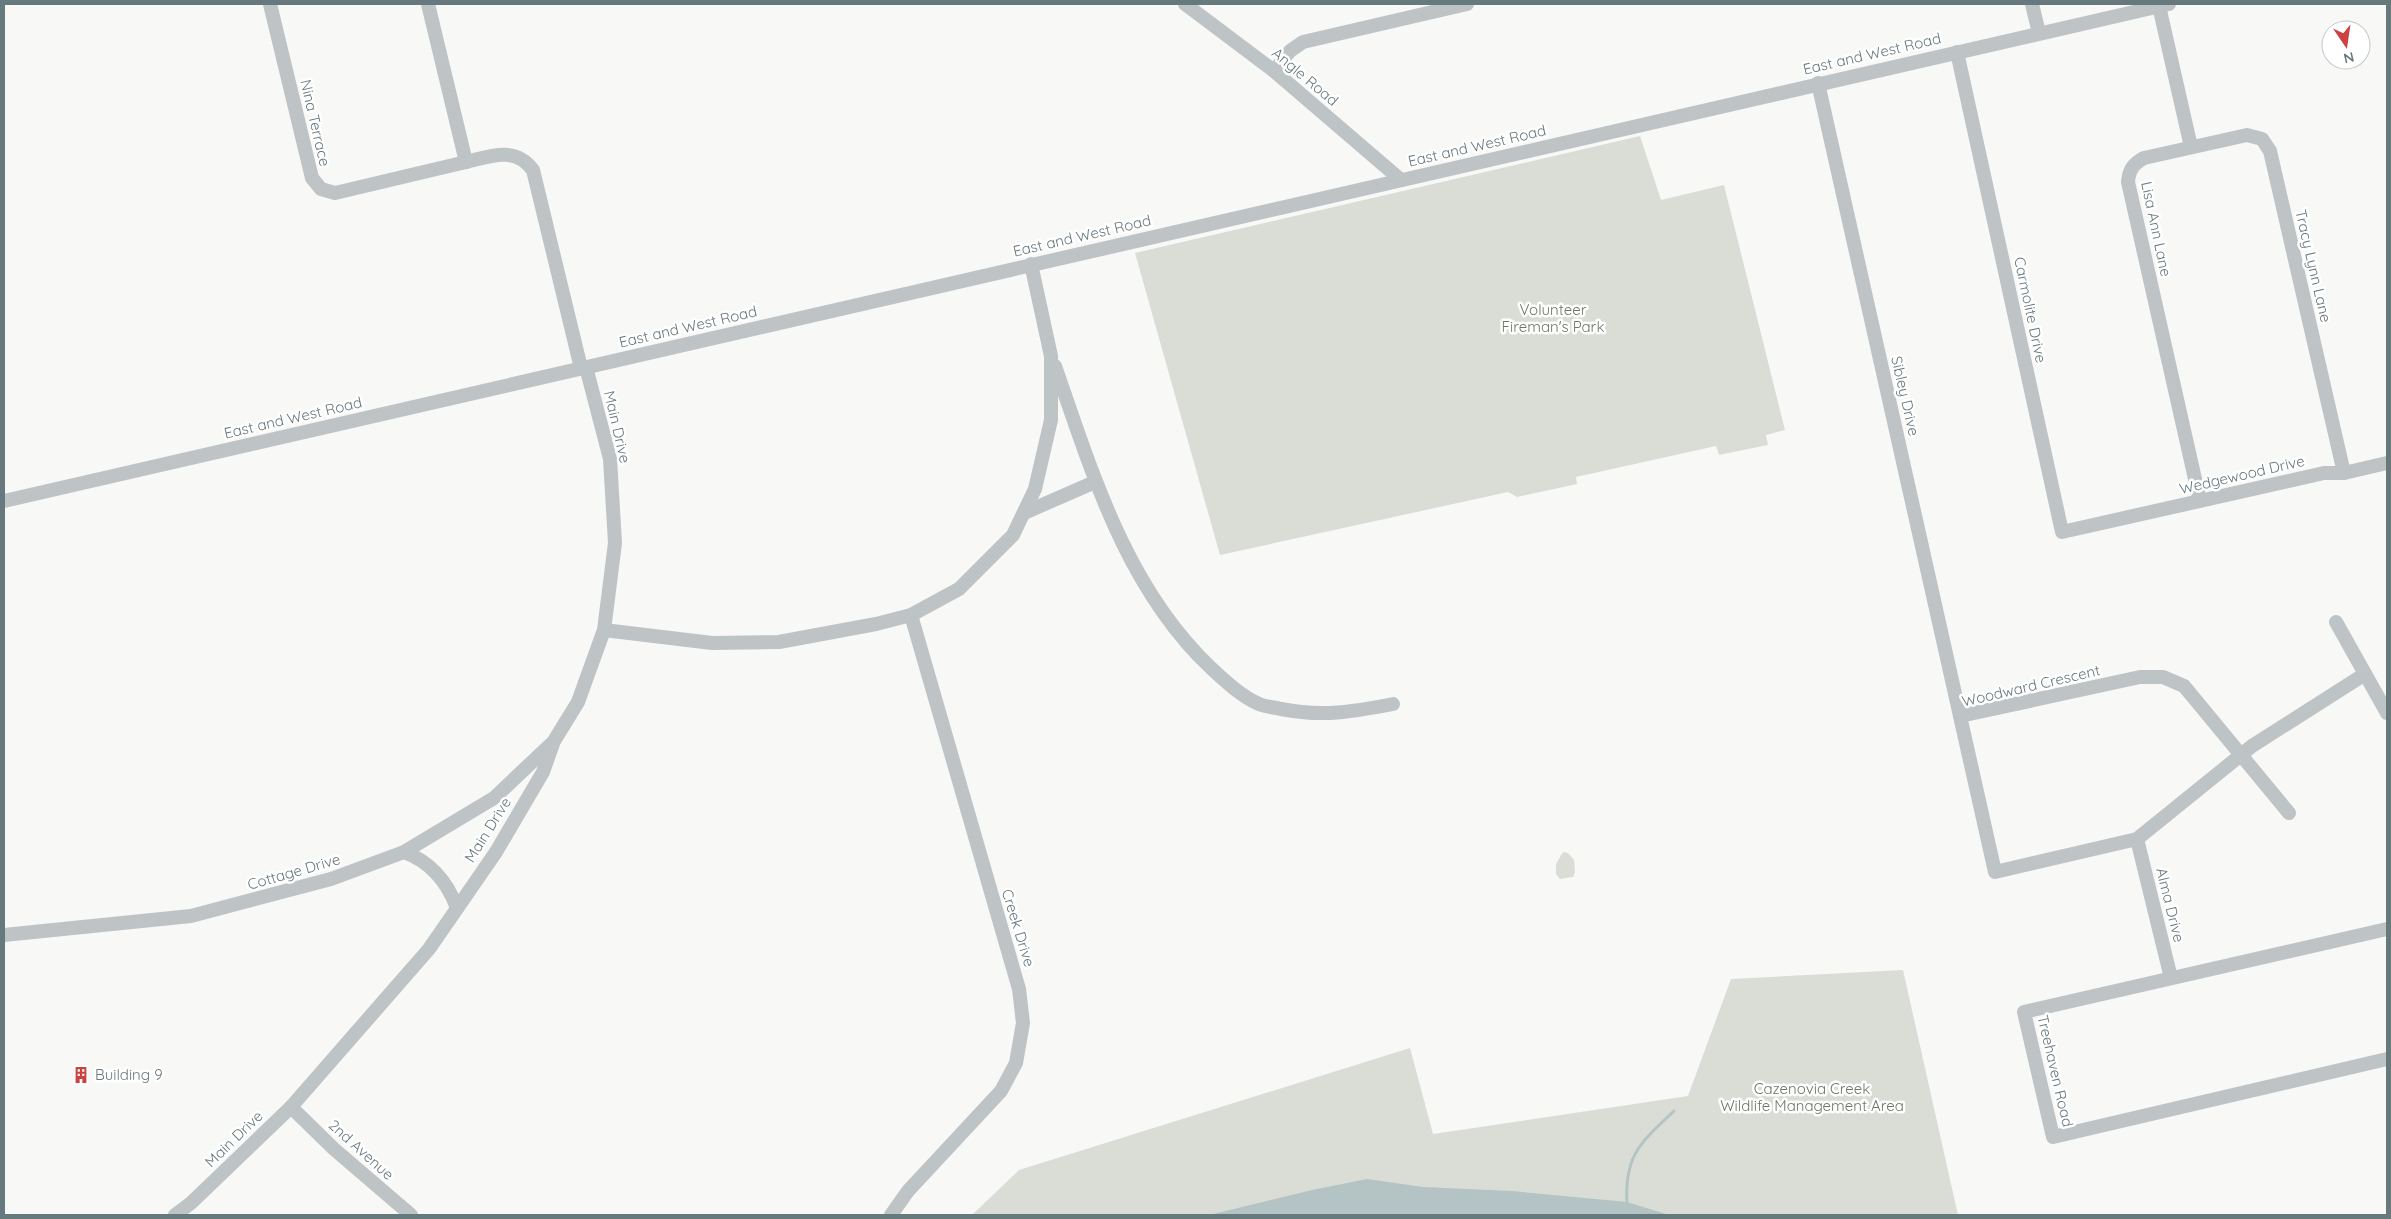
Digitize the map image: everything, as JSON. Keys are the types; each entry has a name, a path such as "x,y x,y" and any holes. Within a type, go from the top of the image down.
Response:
{"street":[{"name":"Nina Terrace","path":"270,4 312,178 321,189 336,193 503,154 512,154 527,162 533,170 584,367"},
{"path":"428,4 466,162"},
{"name":"Angle Road","path":"1185,4 1274,71 1401,180"},
{"path":"1274,71 1290,51 1304,42 1467,4"},
{"path":"2032,4 2039,33"},
{"path":"2164,5 2191,148"},
{"name":"East and West Road","path":"4,501 2164,5"},
{"name":"Carmolite Drive","path":"1956,52 2062,532 2104,523"},
{"name":"Sibley Drive","path":"1818,83 1960,716"},
{"name":"Tracy Lynn Lane","path":"2191,148 2247,135 2262,139 2270,151 2344,473"},
{"name":"Lisa Ann Lane","path":"2191,148 2144,158 2136,162 2131,168 2128,182 2200,501"},
{"path":"1031,264 1051,356 1101,497 1143,582 1186,645 1231,686 1260,704 1309,714 1356,711 1393,704"},
{"path":"604,630 712,643 779,642 876,624 911,614 960,588 1014,535 1036,488 1051,420 1051,356"},
{"name":"Main Drive","path":"175,1215 191,1203 291,1106 429,949 496,852 543,772 554,741 578,702 604,630 615,543 610,459 584,367"},
{"name":"Wedgewood Drive","path":"2104,523 2324,472 2344,473 2387,463"},
{"path":"1024,513 1095,482"},
{"name":"Creek Drive","path":"891,1215 908,1191 1001,1091 1016,1063 1023,1023 1019,989 911,614"},
{"path":"2336,622 2387,713"},
{"name":"Woodward Crescent","path":"2241,755 2184,686 2163,678 2140,677 1960,716 1995,872 2137,839 2241,755 2365,674"},
{"name":"Cottage Drive","path":"4,935 190,916 331,879 404,852 494,798 554,741"},
{"path":"2241,755 2289,812"},
{"name":"Alma Drive","path":"2137,839 2171,978"},
{"path":"404,852 418,857 438,875 452,896 457,908"},
{"name":"Treehaven Road","path":"2387,929 2024,1012 2053,1137 2387,1060"},
{"name":"2nd Avenue","path":"291,1106 334,1149 411,1215"}],"green space":[{"name":"Volunteer Fireman's Park","path":"1640,136 1661,200 1724,185 1785,430 1766,435 1768,445 1719,455 1716,446 1576,477 1577,484 1517,497 1508,492 1220,555 1135,253"},
{"path":"1563,852 1568,853 1574,860 1575,872 1573,877 1560,879 1556,874 1556,864"},
{"name":"Cazenovia Creek Wildlife Management Area","path":"1903,970 1958,1215 972,1215 1019,1170 1410,1048 1433,1134 1688,1096 1731,979"}],"shaded area":[{"path":"1367,1179 1423,1187 1512,1191 1627,1202 1669,1215 1209,1215"}],"waterway":[{"path":"1627,1204 1628,1173 1637,1151 1652,1132 1674,1111"}],"place":[{"name":"Building 9","path":"81,1075"}]}
